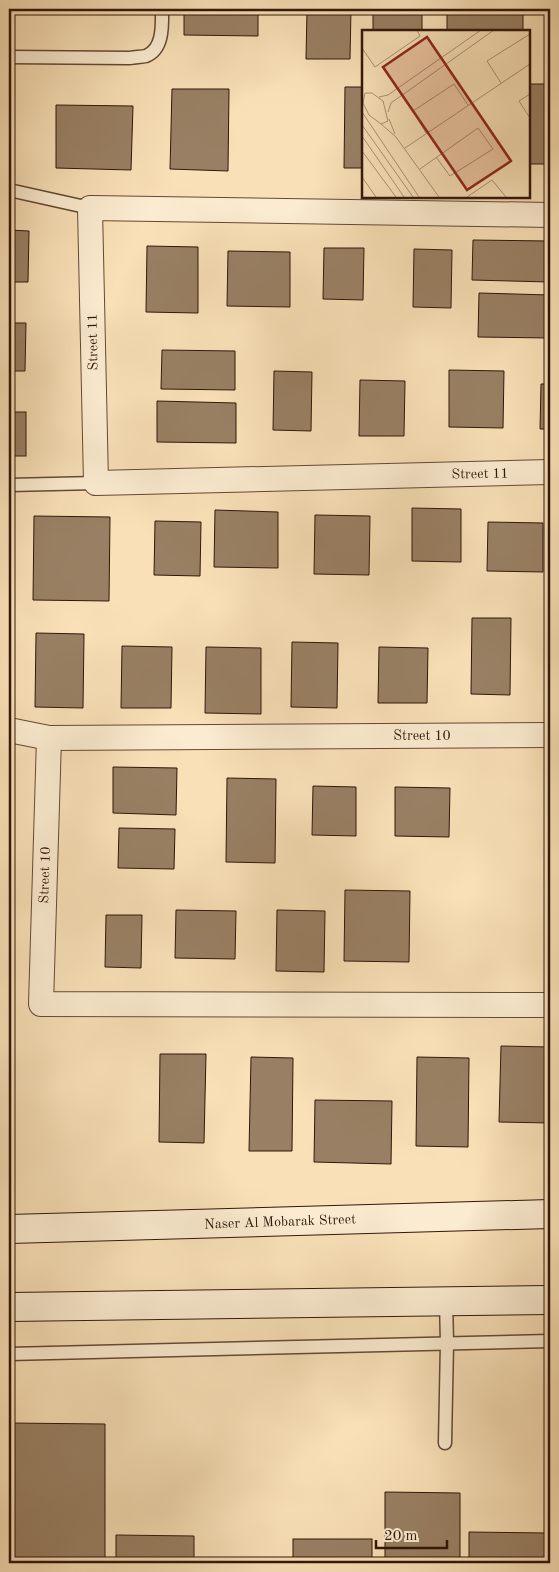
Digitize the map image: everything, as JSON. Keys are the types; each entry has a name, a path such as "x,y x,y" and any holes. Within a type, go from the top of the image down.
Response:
{"street":[{"path":"90,208 550,215"},
{"name":"Street 11","path":"90,208 96,483 550,472"},
{"path":"9,730 49,738"},
{"name":"Street 10","path":"550,735 49,738 41,1004 550,1005"},
{"name":"Naser Al Mobarak Street","path":"9,1229 550,1214"},
{"path":"9,1307 550,1300"}],"lane":[{"path":"9,57 130,58 147,56 154,50 160,37 162,9"},
{"path":"9,190 90,208"},
{"path":"9,485 96,483"},
{"path":"445,1443 446,1301"},
{"path":"9,1354 550,1341"}],"building":[{"path":"184,9 258,9 258,36 184,35"},
{"path":"307,9 351,9 350,59 306,59"},
{"path":"373,9 422,9 422,30 373,30"},
{"path":"447,9 523,9 523,30 447,30"},
{"path":"529,84 550,84 550,164 529,164"},
{"path":"345,87 362,87 362,168 344,168"},
{"path":"172,89 229,89 228,171 170,169"},
{"path":"56,105 133,106 131,170 56,168"},
{"path":"9,230 29,231 28,282 9,282"},
{"path":"473,240 549,241 549,282 472,280"},
{"path":"147,246 198,247 198,313 146,312"},
{"path":"324,248 364,248 363,300 323,299"},
{"path":"414,249 452,250 451,308 413,307"},
{"path":"228,251 290,252 290,307 227,306"},
{"path":"479,293 550,295 550,338 478,337"},
{"path":"9,323 26,323 25,371 9,371"},
{"path":"162,350 235,351 235,390 161,389"},
{"path":"449,370 504,371 503,428 449,427"},
{"path":"274,371 312,372 311,431 273,430"},
{"path":"360,380 405,381 404,436 359,436"},
{"path":"541,384 550,384 550,429 540,429"},
{"path":"157,401 236,403 236,443 157,442"},
{"path":"9,412 26,412 26,456 9,456"},
{"path":"412,508 461,509 461,562 412,561"},
{"path":"215,510 278,512 278,568 214,567"},
{"path":"315,515 370,516 369,575 314,574"},
{"path":"34,516 110,517 109,601 33,600"},
{"path":"155,521 201,522 200,576 154,575"},
{"path":"488,522 543,523 543,572 487,571"},
{"path":"472,618 511,618 510,695 471,694"},
{"path":"36,633 84,634 83,708 35,707"},
{"path":"292,642 338,643 337,708 291,707"},
{"path":"122,646 172,647 171,708 121,708"},
{"path":"206,647 261,648 261,714 205,713"},
{"path":"379,647 428,648 427,703 378,703"},
{"path":"113,767 177,768 176,815 113,813"},
{"path":"227,778 276,779 275,863 226,862"},
{"path":"313,786 356,787 356,836 312,835"},
{"path":"395,787 450,788 449,837 395,836"},
{"path":"119,828 175,829 174,869 118,868"},
{"path":"345,890 410,891 409,962 344,961"},
{"path":"176,910 236,911 235,959 175,958"},
{"path":"277,910 325,911 324,972 276,971"},
{"path":"106,915 142,915 141,968 105,967"},
{"path":"501,1046 550,1047 550,1123 499,1122"},
{"path":"160,1054 206,1054 204,1143 159,1142"},
{"path":"251,1057 293,1058 292,1151 249,1151"},
{"path":"417,1057 469,1058 468,1147 416,1146"},
{"path":"315,1100 392,1101 391,1164 314,1162"},
{"path":"9,1423 105,1424 105,1563 9,1563"},
{"path":"385,1492 460,1493 460,1563 385,1563"},
{"path":"469,1532 547,1533 547,1563 469,1563"},
{"path":"116,1535 194,1536 194,1563 116,1563"},
{"path":"293,1539 372,1539 372,1563 293,1563"}]}
